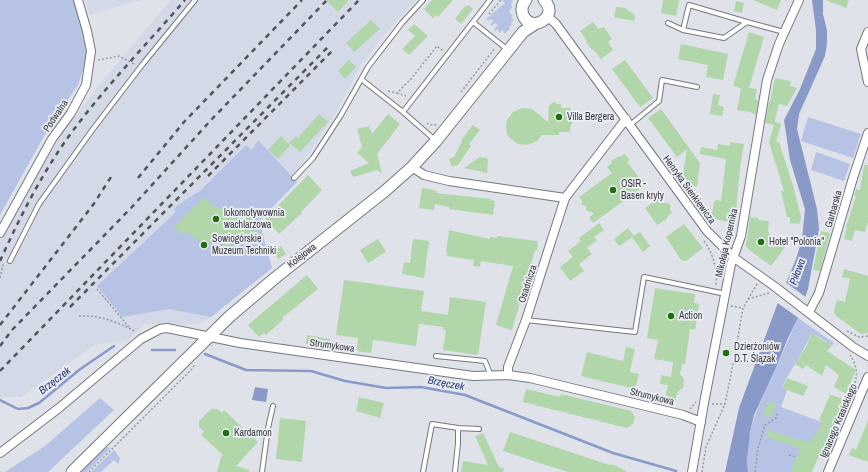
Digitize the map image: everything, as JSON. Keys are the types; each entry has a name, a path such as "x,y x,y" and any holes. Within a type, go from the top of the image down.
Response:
{"street":[{"name":"Podwalna","path":"0,233 52,139 71,113 86,84 91,51 78,0"},
{"path":"526,0 522,6 522,10 524,18 531,22 542,22 548,5"},
{"name":"Mikołaja Kopernika","path":"692,472 733,257 741,231 767,80 784,32 799,0"},
{"name":"Henryka Sienkiewicza","path":"548,5 556,24 707,231 733,257 774,286 853,347 868,356"},
{"name":"Kolejowa","path":"72,472 229,317 412,167 436,141 531,22"},
{"path":"868,32 861,49 868,82"},
{"name":"Osadnicza","path":"508,375 508,367 526,320 565,198 628,122"},
{"name":"Garbarska","path":"807,311 819,293 868,133"},
{"path":"412,167 424,175 449,181 565,198"},
{"name":"Strumykowa","path":"0,453 59,408 129,348 151,333 160,329 168,328 240,343 465,375 508,375 530,378 683,415 701,422"},
{"name":"Ignacego Krasickiego","path":"828,472 868,377"}],"lane":[{"path":"10,261 39,204 140,67 195,0"},
{"path":"294,178 313,158 368,67 402,23 423,0"},
{"path":"403,112 490,0"},
{"path":"683,30 689,5 784,32"},
{"path":"473,22 508,50"},
{"path":"668,23 683,30 724,38 747,22"},
{"path":"361,79 403,112 436,141"},
{"path":"628,122 659,101 662,80 697,86"},
{"path":"526,320 635,332 644,277 726,294"},
{"path":"436,356 485,361 491,376"},
{"path":"262,472 266,427 273,406"},
{"path":"423,472 432,424 458,428 479,429"},
{"path":"455,472 458,428"}],"path":[{"path":"478,26 501,0"},
{"path":"396,93 411,79 437,46 442,50 447,45"},
{"path":"90,62 119,56 140,67"},
{"path":"386,91 413,98"},
{"path":"424,121 430,125 438,125 441,122"},
{"path":"701,236 709,248 716,266 715,292"},
{"path":"0,278 3,264 10,261"},
{"path":"702,472 706,447 725,404 743,308 757,283"},
{"path":"97,289 130,328"},
{"path":"748,299 768,293"},
{"path":"731,306 743,308"},
{"path":"79,316 90,315 111,320 140,334"},
{"path":"848,402 857,372 856,364 850,356"},
{"path":"88,472 193,368 195,364"},
{"path":"712,404 725,404"},
{"path":"755,472 758,448 765,425 776,418 778,412"},
{"path":"830,444 840,421"},
{"path":"789,455 796,457"}],"shaded area":[{"path":"0,0 73,0 84,21 88,45 87,58 78,85 48,129 0,215"},
{"path":"85,0 141,0 90,15"},
{"path":"167,0 416,0 383,36 360,66 337,111 299,168 304,173 259,221 272,268 211,317 199,324 145,324 127,341 95,345 21,397 4,397 0,399 0,241 61,135 103,80 170,1"},
{"path":"502,0 512,0 513,2 511,4 512,8 509,11 514,20 511,23 512,25 509,27 510,29 504,34 503,30 499,33 498,29 495,31 494,29 498,25 495,23 492,26 490,24 493,21 491,19 488,21 486,19 505,3"},
{"path":"808,117 861,134 853,158 801,141"},
{"name":"Sowiogórskie Muzeum Techniki","path":"258,140 297,182 259,221 272,268 211,317 169,309 122,317 97,286 175,213 174,208 201,190 246,145 252,150"},
{"path":"816,152 850,164 844,181 811,170"},
{"path":"798,318 834,343 832,346 819,337 811,334 782,387 787,390 781,407 835,427 828,444 815,434 810,449 799,451 791,472 748,472 748,443 754,418"},
{"path":"100,398 114,410 48,472 5,472 45,446"},
{"path":"105,447 111,448 87,472 79,472"},
{"path":"114,450 120,458 119,463 114,460 101,472 91,472"}],"water":[{"name":"Piława","path":"812,0 823,0 823,14 827,31 827,44 825,56 799,114 797,129 817,209 819,229 808,289 798,318 754,415 750,432 747,459 748,472 725,472 739,408 777,305 796,259 802,239 805,209 790,160 784,120 800,89 816,49 816,30"},
{"path":"255,387 268,389 266,402 252,400"}],"pier":[{"path":"784,281 807,298 800,319 776,302"}],"building":[{"path":"326,0 349,0 338,12"},
{"path":"432,0 453,0 438,17 436,15 433,18 424,9"},
{"path":"663,0 679,0 676,16 661,13"},
{"path":"753,0 781,0 777,10"},
{"path":"826,0 849,0 846,8"},
{"path":"736,1 744,3 742,13 734,11"},
{"path":"468,5 473,9 461,24 455,19 465,6 466,7"},
{"path":"616,7 625,8 635,15 634,21 614,17"},
{"path":"371,20 380,29 354,52 346,43"},
{"path":"593,22 598,29 604,27 612,39 608,42 613,50 601,59 586,42 587,41 580,31"},
{"path":"414,24 428,36 409,55 402,49 415,36 408,30"},
{"path":"749,32 764,37 749,88 757,89 755,99 758,100 756,115 750,112 737,110 741,88 733,86"},
{"path":"681,44 728,54 723,80 706,77 708,65 678,59"},
{"path":"349,60 356,67 345,79 338,71"},
{"path":"625,60 653,98 640,107 612,69"},
{"path":"775,78 791,81 790,86 797,88 787,106 779,104 774,124 775,122 781,124 776,142 779,142 794,189 801,217 800,224 790,223 790,217 787,217 781,191 784,191 769,142 774,125 765,123"},
{"path":"713,94 720,95 718,105 724,107 722,116 710,114"},
{"path":"554,102 561,104 561,108 571,108 570,112 573,112 570,132 559,132 559,135 542,135 537,141 528,145 518,144 507,134 507,120 513,112 522,108 532,109 548,122 549,105"},
{"path":"661,109 700,163 697,187 690,184 683,175 687,149 677,157 648,118"},
{"path":"319,114 328,122 300,152 289,143 296,136 298,138"},
{"path":"388,114 400,124 377,154 382,174 377,170 353,177 350,171 369,163 357,153 362,147 357,129 369,126 372,134"},
{"path":"473,125 480,130 469,144 471,146 458,165 452,167 449,159 454,157 462,141 461,140"},
{"path":"281,136 290,145 278,159 268,150"},
{"path":"730,142 744,144 740,167 735,223 715,219 712,214 714,202 716,200 721,201 726,159 700,154 701,147 717,150 718,144 730,146"},
{"name":"OSIR - Basen kryty","path":"625,154 630,160 627,162 640,179 642,178 647,184 593,223 589,218 594,213 586,210 586,206 582,205 582,200 579,197 612,173 607,167 612,163 611,161"},
{"path":"480,157 487,158 487,173 464,168"},
{"path":"864,165 868,165 868,222 865,232 855,230 852,241 844,239 846,227 856,196 854,196 856,189 860,190"},
{"path":"308,175 322,190 301,212 302,213 279,234 265,219"},
{"path":"422,188 437,191 436,193 491,199 490,200 495,201 493,215 449,209 449,207 435,204 434,210 419,208"},
{"path":"663,195 662,203 668,203 671,206 670,209 672,213 667,217 667,219 657,225 645,208"},
{"name":"lokomotywownia wachlarzowa","path":"204,197 214,206 223,210 235,212 249,211 257,242 228,246 210,241 207,246 187,232 183,235 174,227"},
{"name":"Hotel \"Polonia\"","path":"750,217 759,218 758,220 769,221 768,231 770,236 785,247 771,266 746,246"},
{"path":"599,223 604,230 594,237 597,240 587,248 592,254 579,264 584,271 570,281 560,267 573,257 568,251 581,241 579,238"},
{"path":"684,224 703,248 686,261 681,260 666,237"},
{"path":"628,228 634,236 619,246 614,239"},
{"path":"449,230 490,239 490,237 497,238 497,236 538,241 537,250 535,250 512,330 496,325 513,266 481,261 480,267 473,266 474,260 447,256 446,252"},
{"path":"821,231 830,233 820,271 813,270"},
{"path":"640,232 650,246 643,252 632,237"},
{"path":"378,239 386,252 368,263 360,250"},
{"path":"413,239 429,241 424,278 402,274 404,262 410,263"},
{"path":"281,246 286,254 278,259 273,251"},
{"path":"844,269 868,276 868,333 861,334 836,316 834,311 837,300 845,302 850,279 842,277"},
{"path":"307,275 318,289 282,318 284,319 266,335 264,333 259,337 248,325"},
{"path":"344,280 424,291 421,311 448,315 450,297 486,302 478,355 443,350 446,330 443,330 444,327 419,324 416,346 373,340 371,353 357,351 358,338 336,335"},
{"name":"Action","path":"655,288 695,294 694,303 699,304 695,330 690,329 685,364 682,364 680,374 684,379 683,388 678,391 674,405 664,402 668,385 660,384 661,375 671,377 673,362 654,359 658,340 647,338"},
{"path":"812,333 832,346 827,351 856,370 846,394 834,387 839,375 826,365 822,376 806,365 803,369 795,364 806,347"},
{"path":"307,335 330,339 329,348 306,344"},
{"path":"626,347 635,349 630,372 639,374 635,389 581,376 587,352 623,361"},
{"path":"787,378 808,386 803,396 782,388"},
{"path":"526,389 560,397 561,394 631,411 635,417 633,424 627,428 523,402"},
{"path":"830,395 846,400 835,427 833,427 812,472 791,472 800,448 766,437 768,430 810,443 822,422 819,420"},
{"path":"359,397 384,403 380,418 356,411"},
{"path":"768,402 776,405 771,417 763,414"},
{"name":"Kardamon","path":"211,409 217,409 222,413 224,410 258,442 236,466 249,470 249,472 217,472 222,454 201,435 204,432 199,427 199,421"},
{"path":"280,418 306,421 302,462 276,459"},
{"path":"868,420 868,462 849,455 852,448 856,450"},
{"path":"510,432 609,465 618,466 617,467 626,472 568,472 503,451"},
{"path":"483,433 499,467 504,468 503,472 461,472 463,461 488,465 475,436"}],"waterway":[{"name":"Brzęczek","path":"0,400 18,409 28,408 39,403 79,370 114,346"},
{"name":"Brzęczek","path":"152,350 175,350"},
{"name":"Brzęczek","path":"205,354 246,370 311,371 345,381 386,388 421,387 465,395 613,453 676,471"}],"railway":[{"path":"0,261 15,228 49,166 69,136 82,118 185,0"},
{"path":"138,178 184,122 302,0"},
{"path":"0,346 12,330 131,208 212,119 327,0"},
{"path":"0,371 359,0"},
{"path":"70,307 328,47"},
{"path":"208,176 333,50"},
{"path":"0,325 93,205 111,177"}],"place":[{"name":"Villa Bergera","path":"559,117"},
{"name":"OSIR - Basen kryty","path":"613,190"},
{"name":"lokomotywownia wachlarzowa","path":"216,219"},
{"name":"Hotel \"Polonia\"","path":"761,242"},
{"name":"Sowiogórskie Muzeum Techniki","path":"204,245"},
{"name":"Action","path":"671,316"},
{"name":"Dzierżoniów D.T. Ślązak","path":"726,353"},
{"name":"Kardamon","path":"226,433"}]}
